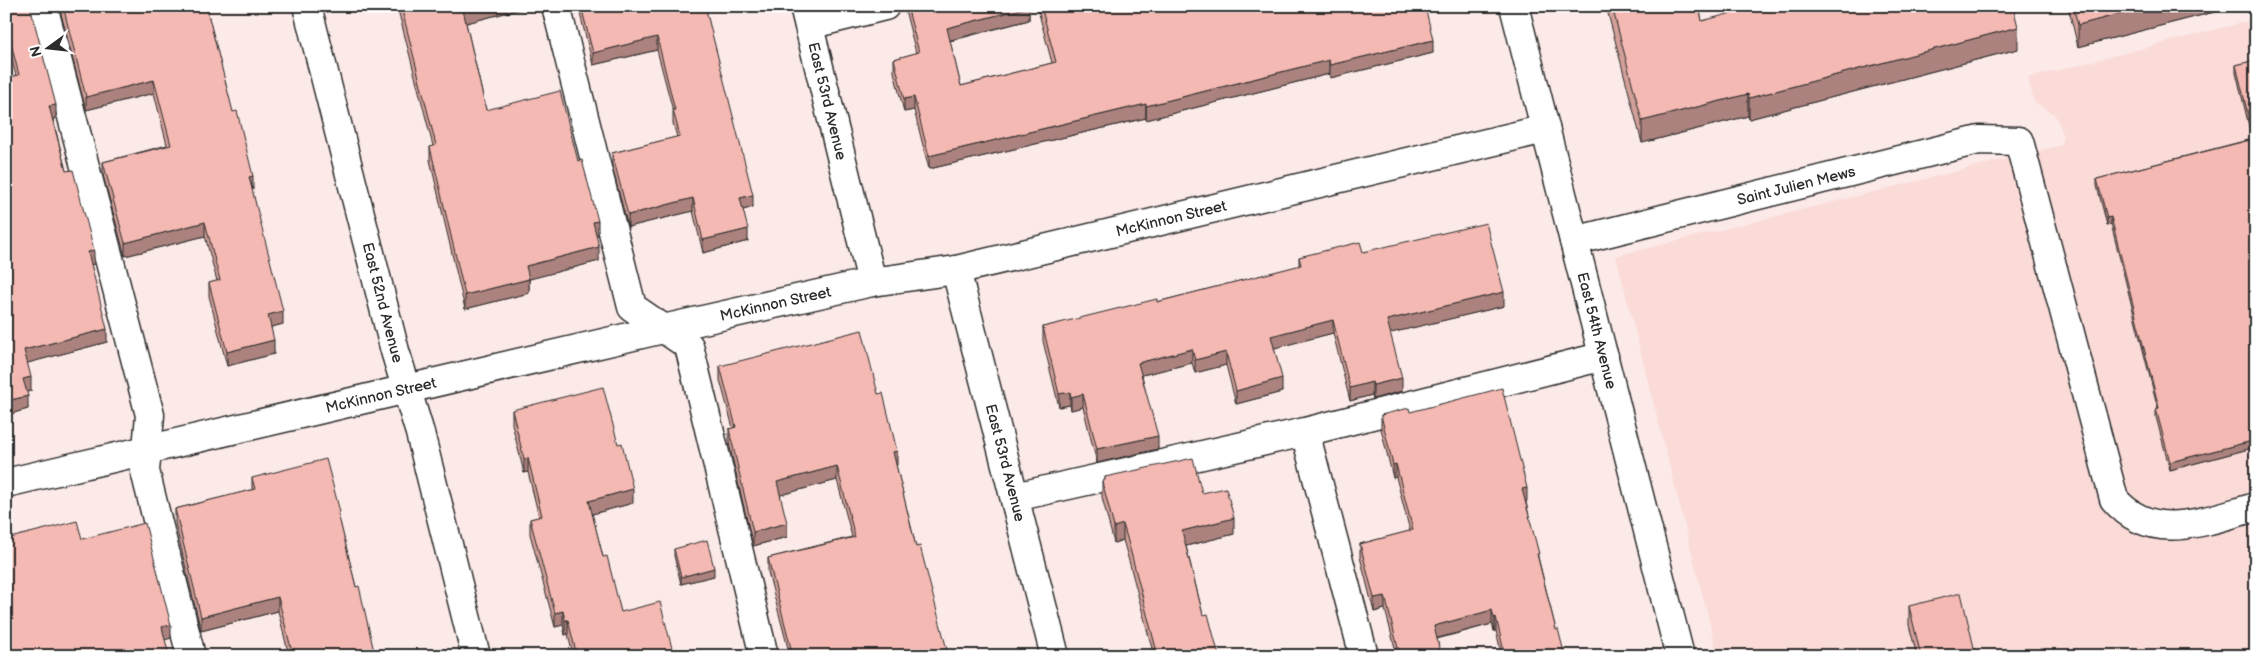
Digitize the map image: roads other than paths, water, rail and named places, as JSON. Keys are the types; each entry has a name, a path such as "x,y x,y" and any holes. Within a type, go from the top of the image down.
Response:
{"street":[{"path":"43,6 150,415 145,471 190,656"},
{"name":"East 52nd Avenue","path":"306,6 476,656"},
{"path":"556,6 632,307 689,346 764,656"},
{"path":"807,15 885,6"},
{"name":"East 54th Avenue","path":"1514,6 1680,656"},
{"name":"East 53rd Avenue","path":"807,15 872,282"},
{"name":"McKinnon Street","path":"6,483 872,282 956,270 1546,129"},
{"name":"Saint Julien Mews","path":"1574,241 1979,140 2019,141 2114,499 2124,510 2139,520 2158,526 2185,524 2256,507"},
{"name":"East 53rd Avenue","path":"956,270 1055,656"},
{"path":"1015,497 1305,432 1604,356"},
{"path":"1305,432 1364,656"}]}
